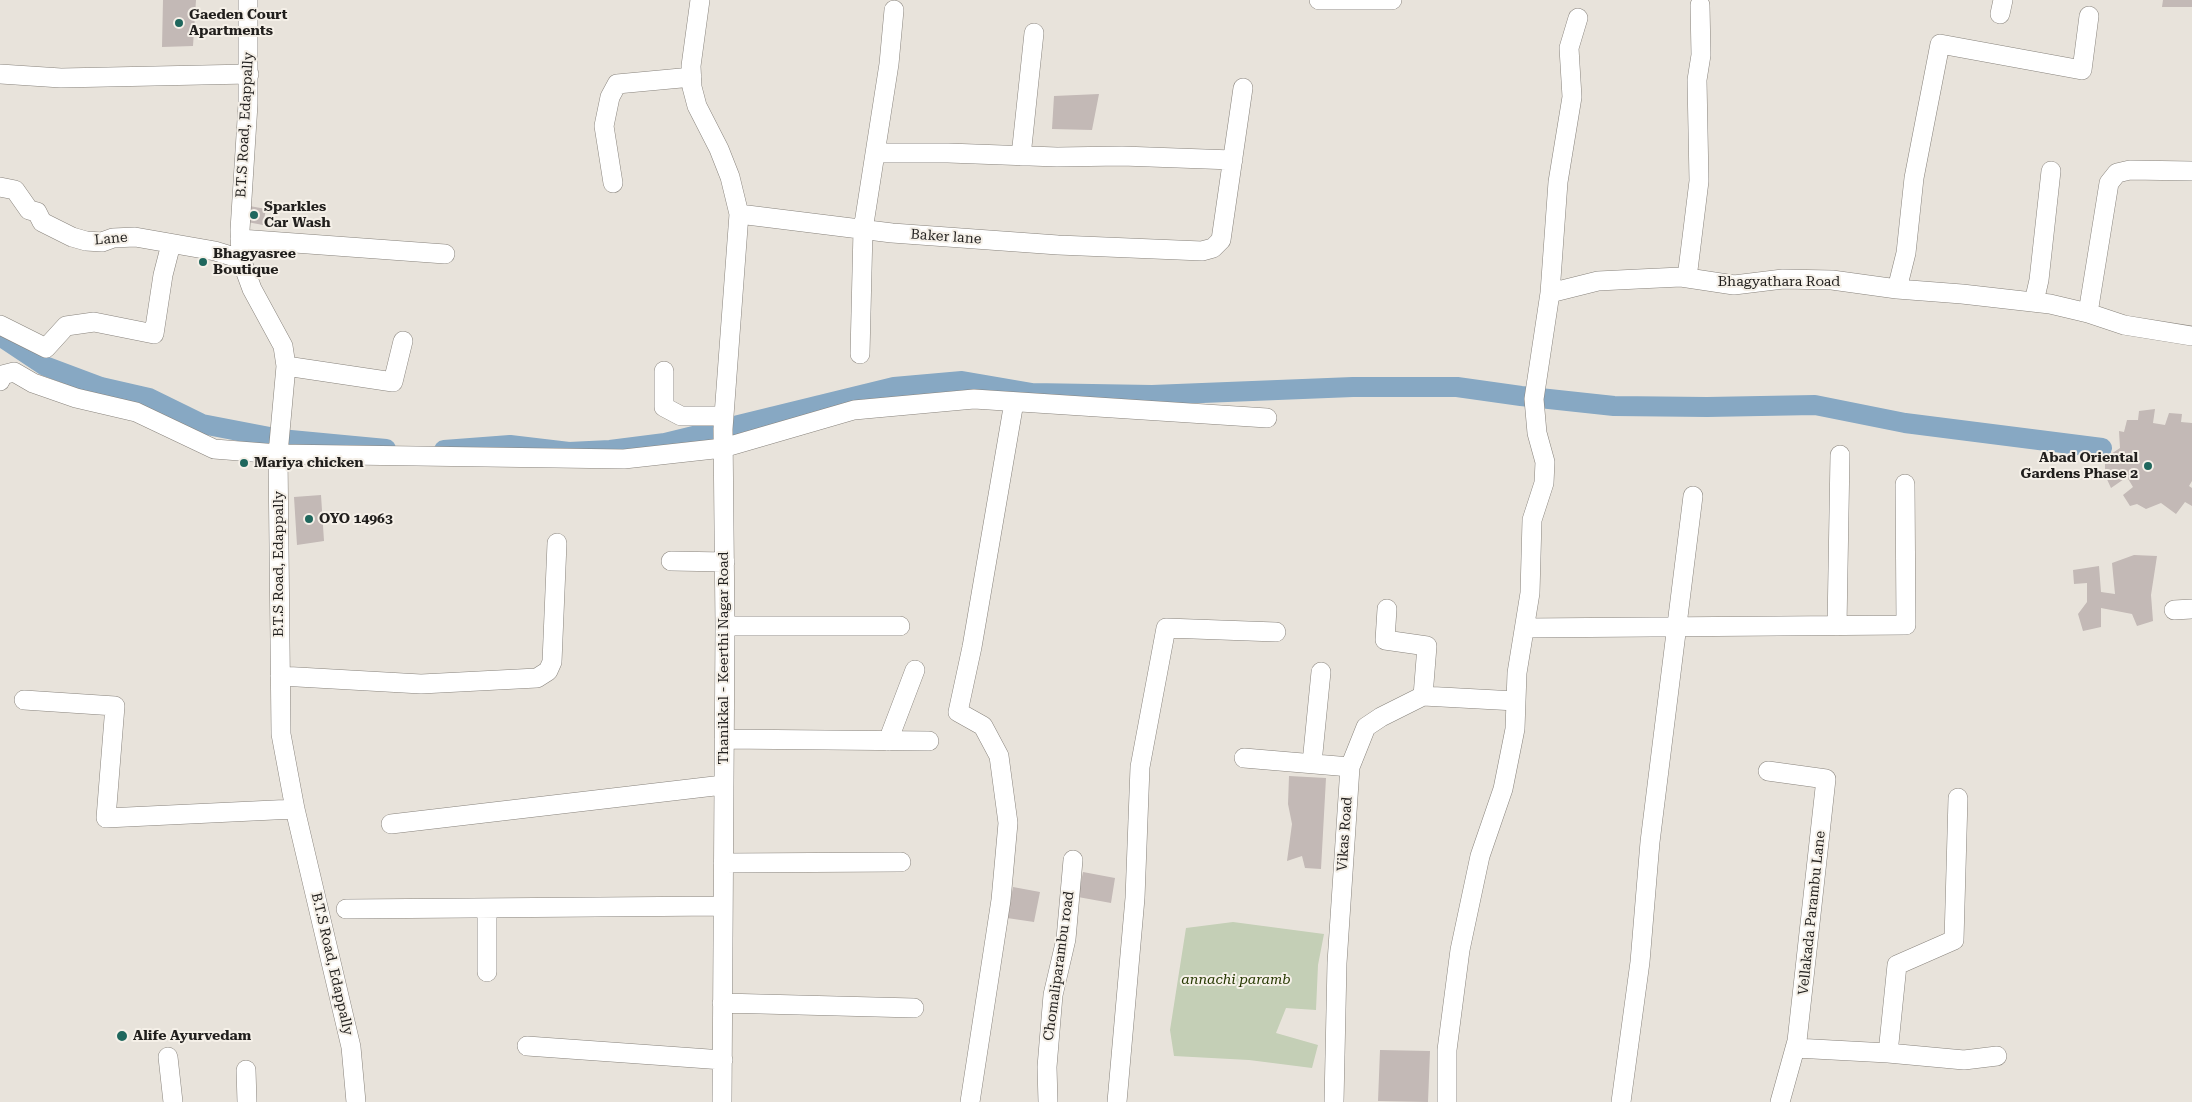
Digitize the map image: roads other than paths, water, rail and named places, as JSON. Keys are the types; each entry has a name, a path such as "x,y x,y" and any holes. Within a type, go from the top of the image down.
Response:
{"street":[{"name":"B.T.S Road, Edappally","path":"248,0 249,74 240,239 241,259 252,289 283,346 286,366 284,408 278,454 281,734 295,809 351,1047 356,1102"},
{"path":"700,0 692,77 697,106 722,156 730,177 739,214"},
{"path":"1325,0 1392,0"},
{"path":"1687,278 1698,181 1697,80 1701,56 1700,5"},
{"path":"860,354 863,230 889,64 894,10"},
{"path":"1897,289 1906,253 1914,178 1940,44 2082,70 2089,16"},
{"path":"1447,1102 1448,1050 1460,950 1480,856 1503,790 1515,729 1517,673 1530,593 1532,520 1544,483 1545,462 1538,432 1534,399 1550,293 1558,182 1572,97 1569,48 1578,18"},
{"path":"1022,156 1034,33"},
{"path":"0,74 61,78 249,74"},
{"path":"613,183 604,126 610,97 616,84 692,77"},
{"name":"Baker lane","path":"739,214 863,230 1048,244 1202,251 1213,248 1220,240 1243,88"},
{"path":"875,154 1122,156 1232,160"},
{"path":"2088,312 2109,183 2117,173 2130,170 2192,171"},
{"path":"2034,302 2039,280 2051,171"},
{"name":"Lane","path":"0,188 15,190 29,210 37,212 42,222 72,237 86,241 102,242 113,238 135,237 215,251 241,259"},
{"name":"Thanikkal - Keerthi Nagar Road","path":"722,1102 725,626 723,431 724,391 739,214"},
{"path":"240,239 445,254"},
{"path":"0,325 46,348 66,326 94,322 154,334 163,275 171,244"},
{"name":"Bhagyathara Road","path":"1550,293 1598,281 1687,278 1734,284 1783,279 1832,280 1897,289 2034,302 2088,312 2124,325 2192,336"},
{"path":"286,366 393,382 402,341"},
{"path":"0,381 2,375 14,372 33,383 58,392 136,412 214,449 278,454 624,459 723,431 854,410 974,399 1266,418"},
{"path":"664,372 664,407 681,416 723,431"},
{"path":"970,1102 1001,900 1008,822 999,756 984,726 958,712 972,647 1014,402"},
{"path":"1837,626 1840,455"},
{"path":"1525,628 1906,625 1905,484"},
{"path":"1620,1102 1640,962 1650,842 1693,496"},
{"path":"280,676 421,684 526,679 543,675 548,672 552,662 557,543"},
{"path":"671,561 725,562"},
{"path":"1387,609 1385,640 1427,646 1423,696"},
{"path":"725,626 900,626"},
{"path":"1117,1102 1135,898 1140,767 1166,628 1276,632"},
{"path":"888,741 915,670"},
{"path":"1312,763 1321,672"},
{"name":"Vikas Road","path":"1334,1102 1336,963 1350,768 1366,727 1381,717 1423,696 1516,701"},
{"path":"24,700 115,706 106,818 295,809"},
{"path":"724,739 929,742"},
{"path":"1244,758 1350,768"},
{"name":"Vellakada Parambu Lane","path":"1768,772 1826,780 1795,1048 1780,1102"},
{"path":"391,824 723,785"},
{"path":"1888,1053 1897,965 1954,940 1958,798"},
{"name":"Chomaliparambu road","path":"1048,1102 1047,1067 1053,995 1066,939 1073,860"},
{"path":"723,863 901,862"},
{"path":"346,909 723,906"},
{"path":"487,908 487,972"},
{"path":"722,1003 914,1008"},
{"path":"527,1046 722,1060"},
{"path":"1795,1048 1888,1053 1964,1060 1997,1056"},
{"path":"168,1056 173,1102"},
{"path":"246,1070 247,1102"}],"waterway":[{"path":"0,336 45,366 101,387 149,398 202,424 280,439 386,449"},
{"path":"444,450 510,445 569,452 610,450 665,443 894,387 962,381 1032,393 1152,395 1353,387 1457,387 1614,406 1815,405 1905,423 2102,448"}],"place":[{"name":"Gaeden Court Apartments","path":"179,23"},
{"name":"Sparkles Car Wash","path":"254,215"},
{"name":"Bhagyasree Boutique","path":"203,262"},
{"name":"Mariya chicken","path":"244,463"},
{"name":"Abad Oriental Gardens Phase 2","path":"2148,466"},
{"name":"OYO 14963","path":"309,519"},
{"name":"Alife Ayurvedam","path":"122,1036"}],"park label":[{"name":"annachi paramb","path":"1236,980"}]}
